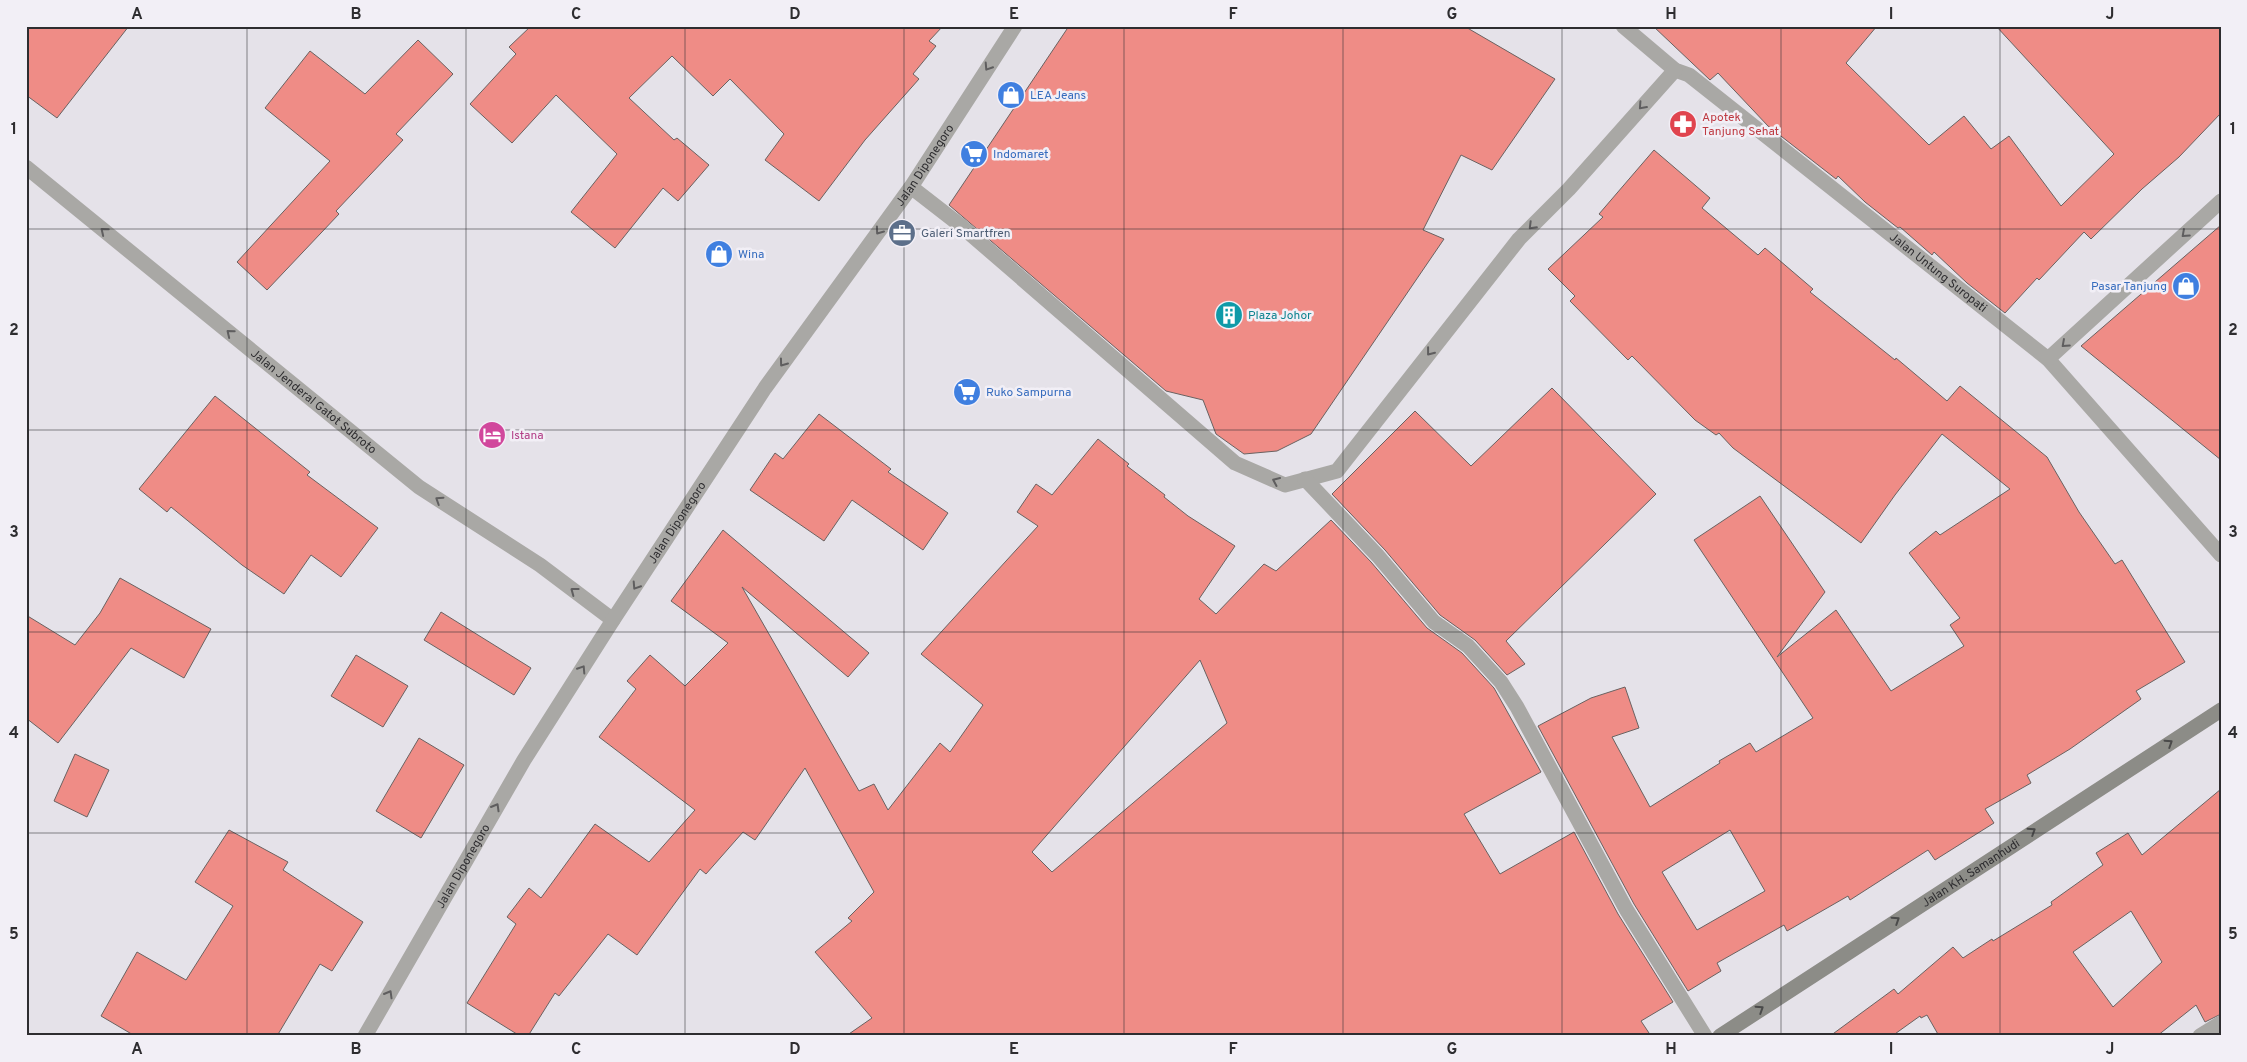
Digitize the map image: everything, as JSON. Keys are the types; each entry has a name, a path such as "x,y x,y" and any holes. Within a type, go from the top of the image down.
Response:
{"main road":[{"name":"Jalan KH. Samanhudi","path":"1720,1036 2221,710"}],"street":[{"name":"Jalan Diponegoro","path":"365,1036 524,760 613,620 765,388 911,187 1015,26"},
{"name":"Jalan Untung Suropati","path":"1623,26 1675,70 1689,75 2048,359 2221,554"},
{"path":"911,187 968,231 1235,463 1285,485 1337,471 1518,239 1569,189 1675,70"},
{"name":"Jalan Jenderal Gatot Subroto","path":"26,168 419,487 540,565 613,620"},
{"path":"2048,359 2221,201"},
{"path":"1305,480 1378,556 1434,622 1468,646 1501,682 1517,706 1626,909 1705,1036"},
{"path":"2200,1036 2221,1023"}],"building":[{"path":"26,26 129,26 57,118 26,95"},
{"path":"531,26 943,26 929,41 936,46 913,74 919,79 865,140 819,201 765,160 784,134 730,79 713,96 672,56 629,98 674,140 677,138 709,165 678,201 663,188 615,248 571,212 617,154 556,95 512,143 470,104 516,54 509,47"},
{"name":"Plaza Johor","path":"1069,26 1464,26 1555,79 1492,170 1461,155 1423,230 1444,239 1311,434 1277,451 1244,454 1216,434 1203,400 1166,391 949,205"},
{"path":"1653,26 1877,26 1846,63 1929,145 1964,116 1991,149 2009,136 2061,206 2114,154 1996,26 2221,26 2221,113 2179,157 2142,189 2091,239 2084,232 2039,280 2037,278 2005,313 1967,283 1934,252 1932,255 1900,227 1898,228 1865,202 1838,176 1836,179 1768,126 1718,73 1710,80"},
{"path":"418,40 453,74 396,134 403,140 336,211 339,214 267,290 237,262 330,161 265,108 310,51 365,94"},
{"path":"1654,150 1710,198 1702,208 1758,255 1765,248 1813,289 1810,292 1895,360 1896,358 1947,401 1960,386 2047,457 2079,512 2115,564 2122,560 2185,662 2136,691 2141,699 2070,749 2027,775 2031,783 1985,809 1994,823 1935,860 1928,850 1850,900 1848,896 1787,931 1784,925 1717,963 1721,971 1688,991 1634,904 1538,726 1591,698 1625,687 1639,728 1612,737 1650,807 1720,763 1719,761 1750,743 1756,752 1813,718 1694,540 1760,496 1825,592 1777,657 1836,610 1891,691 1964,646 1950,625 1960,618 1909,553 1936,531 1940,535 2010,489 1942,434 1861,543 1733,448 1719,433 1716,435 1695,420 1632,356 1628,360 1570,301 1575,296 1548,269 1603,217 1599,214","holes":["1730,830 1765,891 1697,930 1662,872"]},
{"name":"Pasar Tanjung","path":"2221,225 2221,460 2081,346"},
{"path":"1552,388 1656,494 1506,641 1525,664 1507,675 1475,640 1440,615 1385,550 1332,494 1415,411 1471,466"},
{"path":"215,396 310,472 307,475 378,528 341,577 311,555 284,594 242,565 171,507 167,512 139,489"},
{"path":"819,414 891,469 888,472 948,513 923,550 852,500 824,541 750,490 775,453 783,459"},
{"path":"1098,439 1129,464 1127,466 1165,495 1164,497 1188,516 1235,546 1199,599 1216,614 1264,564 1276,571 1331,520 1371,562 1427,628 1462,653 1494,688 1541,772 1464,814 1500,874 1574,832 1618,914 1673,1002 1641,1021 1651,1036 846,1036 872,1018 815,952 852,921 848,918 874,892 805,768 755,840 743,832 706,874 700,869 637,955 608,934 559,996 555,993 528,1036 520,1036 467,1003 516,924 507,917 529,888 541,898 595,824 649,862 695,810 599,737 636,689 627,681 650,655 685,686 728,643 671,601 723,530 869,653 848,677 742,587 859,791 874,784 888,810 940,743 950,752 983,705 921,654 1038,526 1017,512 1036,484 1052,495","holes":["1200,660 1227,723 1052,872 1032,852"]},
{"path":"120,578 211,629 184,678 131,648 58,743 26,718 26,615 75,645 100,613"},
{"path":"441,612 531,668 514,695 424,640"},
{"path":"356,655 408,686 383,727 331,696"},
{"path":"419,738 464,765 421,838 376,811"},
{"path":"75,754 109,770 87,817 54,801"},
{"path":"2221,789 2221,1014 2205,1022 2196,1005 2157,1036 1939,1036 1927,1015 1921,1018 1920,1016 1892,1036 1830,1036 1894,989 1898,994 1953,947 1963,958 2052,905 2051,902 2103,865 2096,853 2128,833 2142,855","holes":["2131,911 2162,962 2113,1007 2073,952"]},
{"path":"229,830 288,862 283,870 363,922 332,971 320,964 277,1036 135,1036 101,1016 137,952 186,980 233,906 195,882"}],"place":[{"name":"LEA Jeans","path":"1011,95"},
{"name":"Apotek Tanjung Sehat","path":"1683,124"},
{"name":"Indomaret","path":"974,154"},
{"name":"Galeri Smartfren","path":"902,233"},
{"name":"Wina","path":"719,254"},
{"name":"Pasar Tanjung","path":"2186,286"},
{"name":"Plaza Johor","path":"1229,315"},
{"name":"Ruko Sampurna","path":"967,392"},
{"name":"Istana","path":"492,435"}]}
